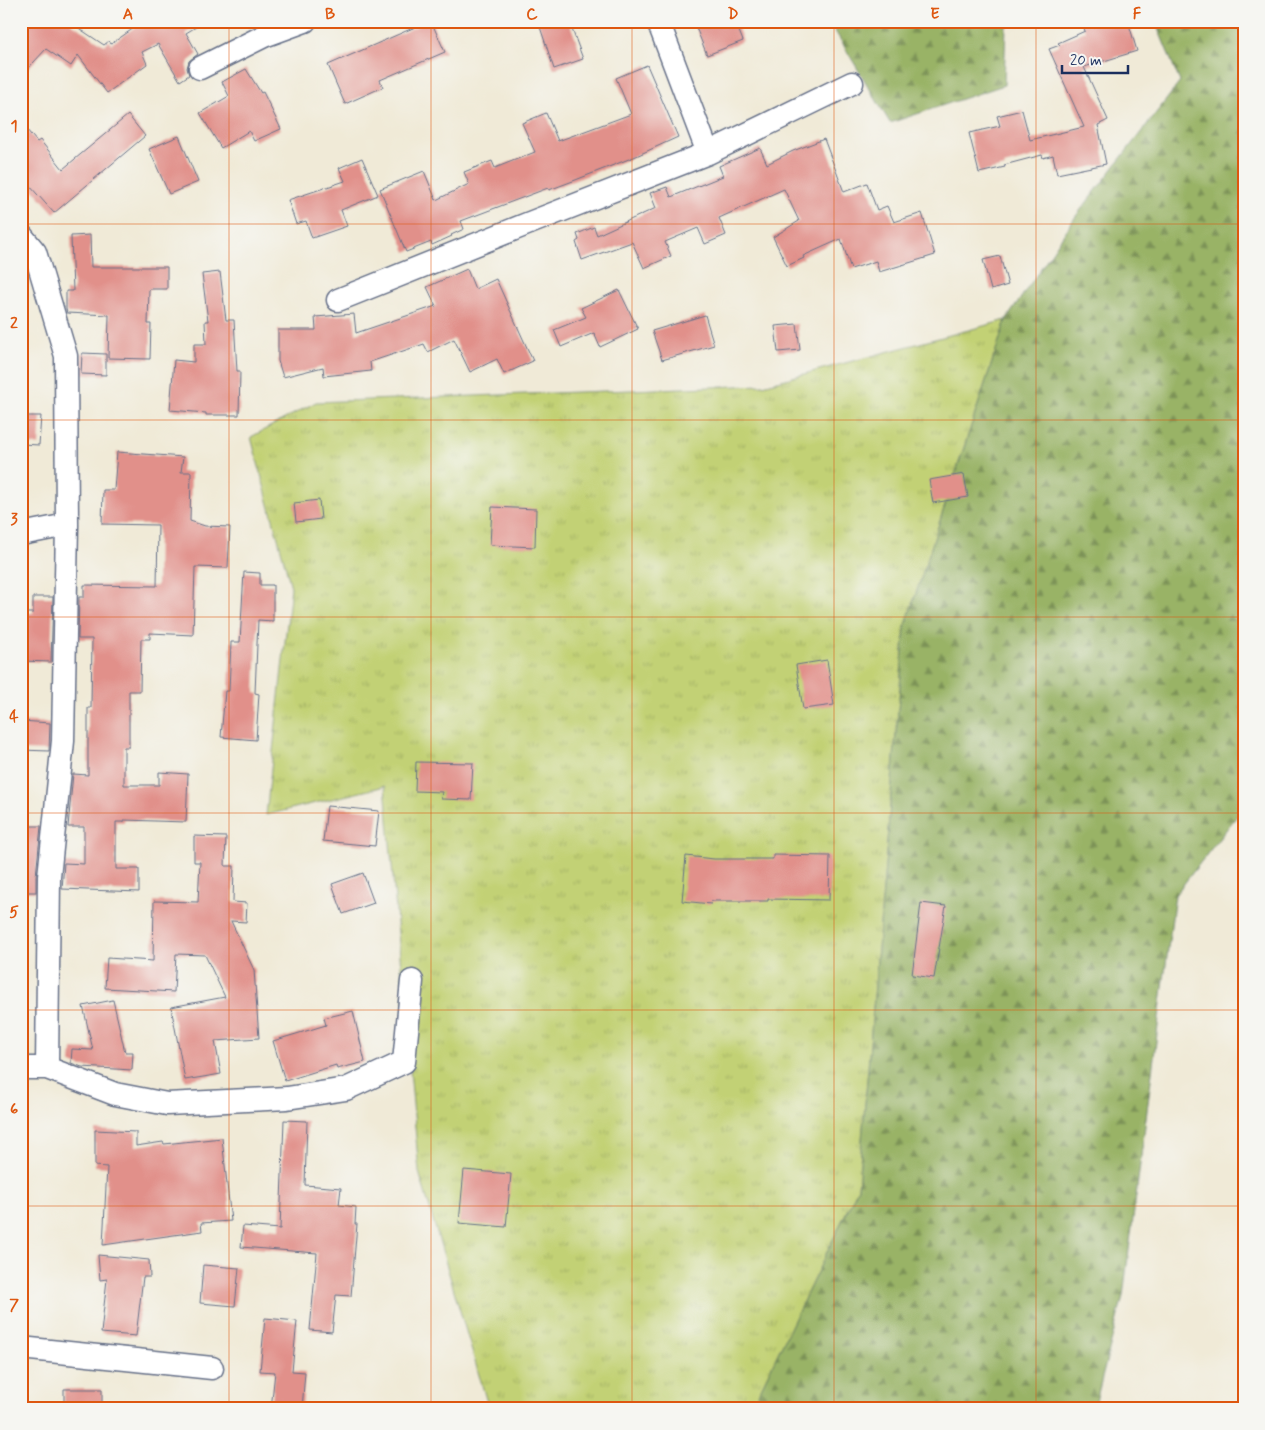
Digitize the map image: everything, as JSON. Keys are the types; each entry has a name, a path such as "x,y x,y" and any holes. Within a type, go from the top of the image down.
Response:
{"street":[{"path":"200,68 264,36 305,21"},
{"path":"658,21 708,154"},
{"path":"338,300 708,154 852,83"},
{"path":"21,235 35,252 66,356 67,526 63,741 49,877 47,1068"},
{"path":"21,534 67,526"},
{"path":"21,1068 47,1068 115,1094 167,1104 286,1098 346,1089 404,1062 412,981"},
{"path":"21,1348 212,1368"}],"green space":[{"path":"829,21 1019,21 1006,26 1004,85 890,123"},
{"path":"1155,21 1244,21 1244,807 1175,895 1123,1296 1094,1409 751,1409 858,1188 905,627 1006,320 1076,216 1180,82"},
{"path":"1006,320 905,627 858,1188 751,1409 489,1409 419,1172 385,786 266,815 291,587 251,437 316,402 763,385"}],"building":[{"path":"21,21 68,21 104,45 109,41 111,44 144,21 206,21 186,33 198,54 189,61 187,68 189,75 180,81 158,44 142,52 147,64 107,93 78,55 71,66 46,49 21,76"},
{"path":"431,21 445,52 380,80 383,87 345,104 328,65"},
{"path":"538,21 569,21 583,59 554,69"},
{"path":"706,21 735,21 743,41 707,55 695,25"},
{"path":"1082,21 1128,21 1137,51 1084,67 1108,120 1098,125 1106,164 1057,174 1053,155 1043,158 1042,155 979,173 969,133 1000,126 997,116 1022,110 1030,140 1084,127 1049,49 1085,31"},
{"path":"647,65 678,137 573,181 549,190 548,188 461,221 464,229 452,236 432,245 431,242 406,252 380,189 424,171 436,200 469,184 464,172 492,161 495,168 535,152 522,123 546,113 558,141 631,114 616,78"},
{"path":"246,69 261,93 263,92 281,129 254,141 249,131 221,148 200,113 229,96 222,82"},
{"path":"128,115 145,136 54,213 21,176 21,123 37,142 40,140 63,169"},
{"path":"179,136 198,182 169,194 149,149"},
{"path":"824,139 844,192 867,183 877,210 887,206 894,222 922,213 935,255 879,272 876,261 851,269 841,239 803,256 804,258 787,266 773,237 799,221 784,189 719,218 726,235 705,244 698,228 665,242 671,256 644,268 632,242 582,260 576,242 579,240 577,234 594,227 597,235 656,208 650,193 667,187 671,197 723,176 719,166 760,148 767,164"},
{"path":"362,158 378,195 341,210 347,226 312,238 306,221 296,224 288,200 345,181 339,168"},
{"path":"90,235 91,267 167,267 167,289 149,289 150,359 108,358 109,315 67,313 66,291 73,291 71,236"},
{"path":"1000,256 1008,285 991,290 983,260"},
{"path":"467,269 475,289 496,279 533,361 504,374 497,359 470,372 454,339 428,352 424,344 370,362 371,371 324,376 323,367 283,377 278,361 278,330 316,330 315,317 354,314 356,333 436,306 427,287"},
{"path":"220,272 226,320 234,320 237,371 240,371 239,415 206,415 206,413 170,410 174,360 194,362 194,344 206,344 205,321 208,321 202,274"},
{"path":"619,290 638,329 600,347 594,333 561,347 554,330 586,317 581,308"},
{"path":"705,315 714,345 662,360 652,331"},
{"path":"797,324 800,350 778,352 775,326"},
{"path":"82,353 106,354 106,375 81,374"},
{"path":"21,416 41,416 39,445 21,444"},
{"path":"117,452 183,457 181,472 191,472 190,521 205,526 230,527 228,568 195,567 193,635 150,633 150,639 141,639 140,691 129,691 129,747 124,747 124,785 159,785 159,772 188,774 186,822 124,820 124,822 116,822 116,869 139,869 139,892 62,889 64,863 84,864 84,827 68,827 73,774 88,775 88,708 91,708 92,639 78,639 79,597 84,597 84,585 157,586 158,525 102,524 103,490 114,490"},
{"path":"964,474 968,497 933,503 929,480"},
{"path":"319,500 321,519 296,522 294,503"},
{"path":"492,507 536,509 535,547 490,545"},
{"path":"244,572 260,573 260,585 273,585 273,621 258,620 255,693 259,694 256,740 221,737 225,691 229,691 231,642 240,642"},
{"path":"33,597 53,597 51,662 21,661 21,613 33,613"},
{"path":"827,660 834,705 803,709 796,665"},
{"path":"21,721 50,723 49,751 21,750"},
{"path":"416,762 473,763 471,800 441,799 442,792 415,791"},
{"path":"327,806 379,811 375,846 323,841"},
{"path":"21,826 41,826 36,892 21,892"},
{"path":"194,836 226,837 225,866 234,866 233,902 247,903 246,922 231,921 254,970 259,1038 215,1041 221,1074 185,1080 171,1007 225,997 205,955 176,954 174,992 105,988 107,958 153,961 154,901 198,902 200,862 194,862"},
{"path":"773,855 830,856 829,900 768,899 768,901 712,901 711,904 682,901 686,856 714,859 773,859"},
{"path":"363,873 374,903 343,914 332,884"},
{"path":"921,903 946,906 934,978 912,975"},
{"path":"113,1000 125,1052 133,1052 132,1070 82,1067 71,1063 72,1049 93,1050 83,1006"},
{"path":"353,1011 365,1062 337,1069 336,1065 285,1081 273,1041 326,1025 324,1018"},
{"path":"284,1120 307,1121 305,1185 341,1188 339,1205 356,1207 355,1224 357,1224 351,1296 336,1295 332,1332 310,1330 317,1253 241,1247 243,1226 280,1229"},
{"path":"95,1130 136,1132 136,1146 222,1138 231,1221 201,1223 202,1231 103,1245 107,1167 95,1166"},
{"path":"464,1170 511,1174 506,1227 459,1223"},
{"path":"98,1255 149,1260 150,1277 143,1277 136,1336 101,1333 107,1279 100,1280"},
{"path":"203,1265 239,1268 235,1306 200,1303"},
{"path":"265,1318 297,1321 292,1371 305,1372 302,1409 271,1409 275,1372 260,1371"},
{"path":"64,1389 102,1389 102,1409 64,1409"}]}
